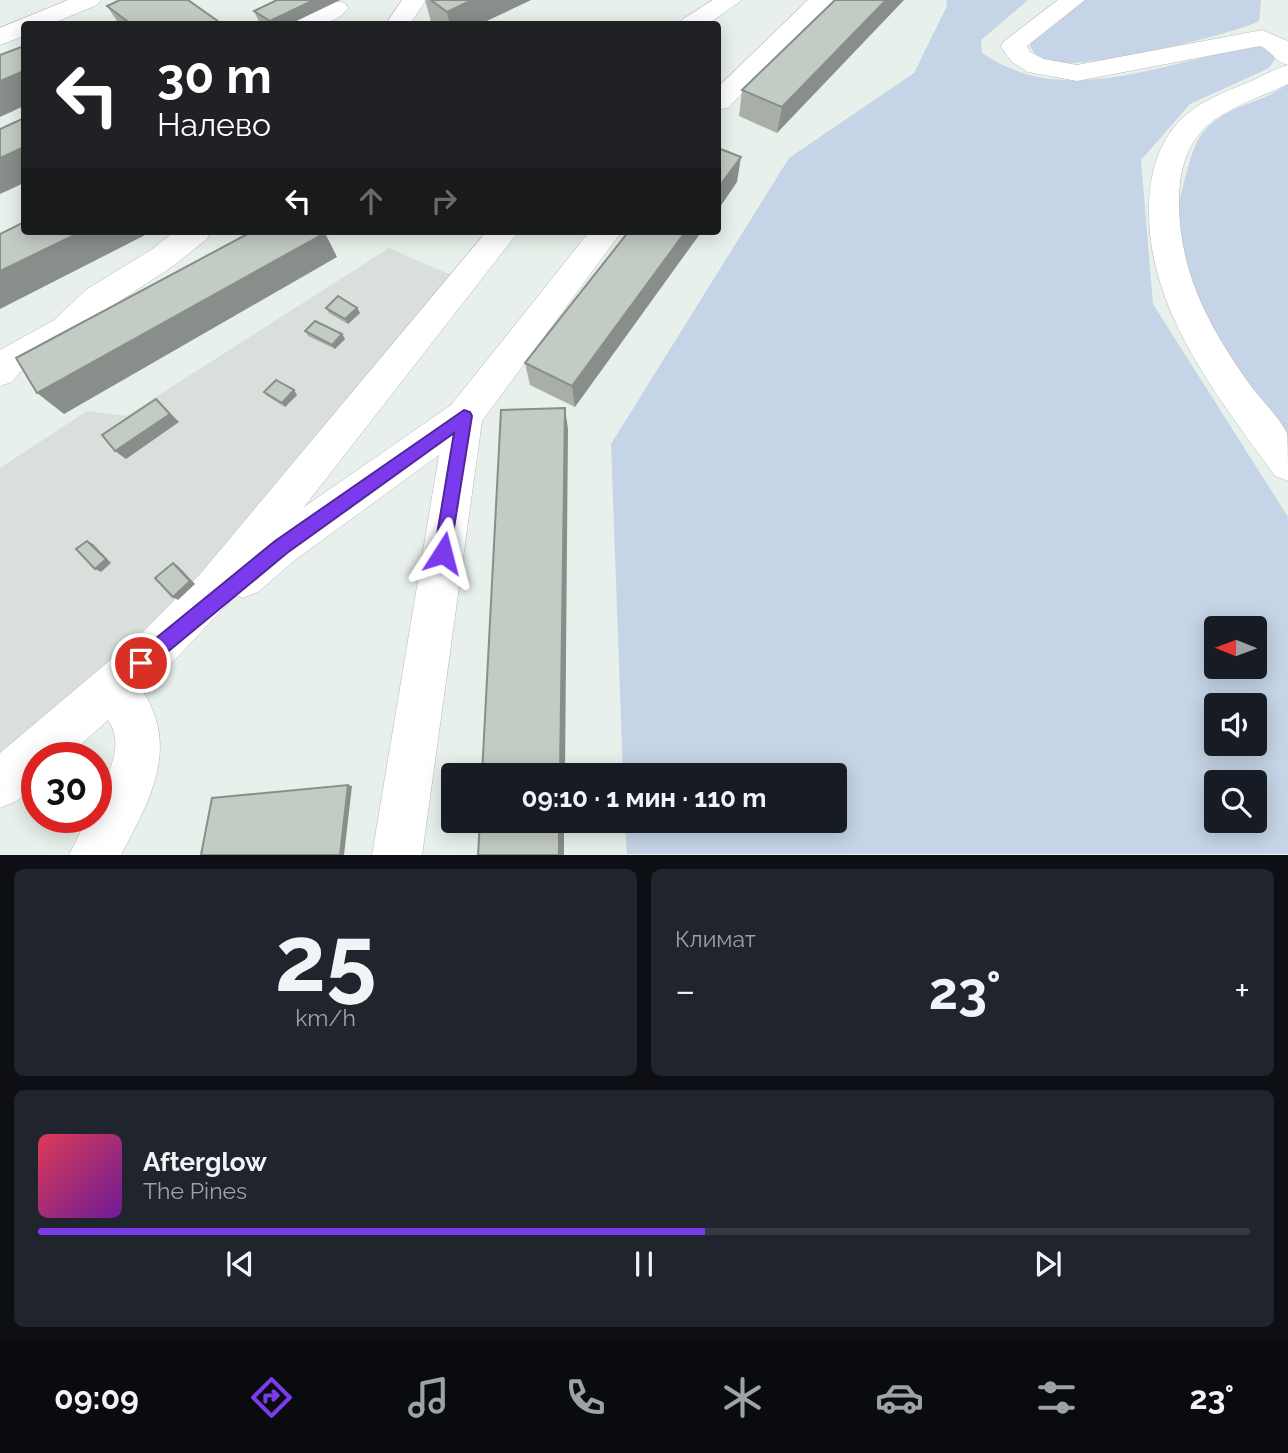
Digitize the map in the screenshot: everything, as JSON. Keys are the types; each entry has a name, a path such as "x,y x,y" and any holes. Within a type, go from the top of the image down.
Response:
{"street":[{"path":"8,27 38,0"},
{"path":"38,21 89,0"},
{"path":"400,21 414,0"},
{"path":"697,21 730,0"},
{"path":"721,99 822,0"},
{"path":"1073,0 1016,42 1014,47 1017,54 1046,69 1082,72 1262,38 1277,44 1288,57"},
{"path":"309,21 336,8"},
{"path":"1288,73 1211,111 1189,128 1169,161 1162,207 1170,266 1187,317 1224,376 1288,464"},
{"path":"155,650 216,587 501,235"},
{"path":"0,783 155,650 281,547 464,416 604,235"},
{"path":"0,372 8,362 65,330 99,298 162,258 205,243"},
{"path":"397,855 464,416"},
{"path":"94,855 112,824 136,762 138,732 130,710 112,688"}],"shaded area":[{"path":"946,0 1028,0 981,40 982,53 1015,70 1050,79 1085,80 1120,76 1264,46 1270,49 1275,59 1269,68 1190,104 1141,160 1153,304 1288,517 1288,854 627,854 626,833 847,833 847,763 623,763 611,444 789,158 914,73 947,6"},
{"path":"1077,0 1261,0 1259,21 1188,43 1092,61 1051,62 1040,57 1034,52 1029,41"},
{"path":"1288,84 1288,448 1239,376 1207,318 1184,262 1178,220 1181,193 1191,158 1196,143 1205,130 1225,114"},
{"path":"389,248 453,276 206,584 0,757 0,468 87,411 126,416"}],"building":[{"path":"120,0 188,0 218,21 127,21 107,6"},
{"path":"277,0 314,0 270,21 254,11"},
{"path":"431,0 472,0 447,12"},
{"path":"835,0 886,0 782,107 742,90"},
{"path":"21,47 21,72 0,81 0,55"},
{"path":"21,119 21,148 0,158 0,129"},
{"path":"721,149 741,157 721,184"},
{"path":"21,224 21,235 75,235 0,271 0,234"},
{"path":"246,235 321,235 37,393 16,358"},
{"path":"626,235 683,235 572,386 525,363"},
{"path":"338,296 357,308 345,319 326,308"},
{"path":"315,321 342,334 332,345 305,331"},
{"path":"276,380 294,390 282,403 264,392"},
{"path":"156,399 170,414 115,451 102,435"},
{"path":"565,408 560,763 483,763 501,410"},
{"path":"87,541 106,559 95,569 76,549"},
{"path":"173,563 190,581 173,597 155,578"},
{"path":"348,785 340,855 201,855 212,798"},
{"path":"479,833 559,833 559,855 478,855"}],"route":[{"path":"141,663 281,547 464,416 443,553"}]}
